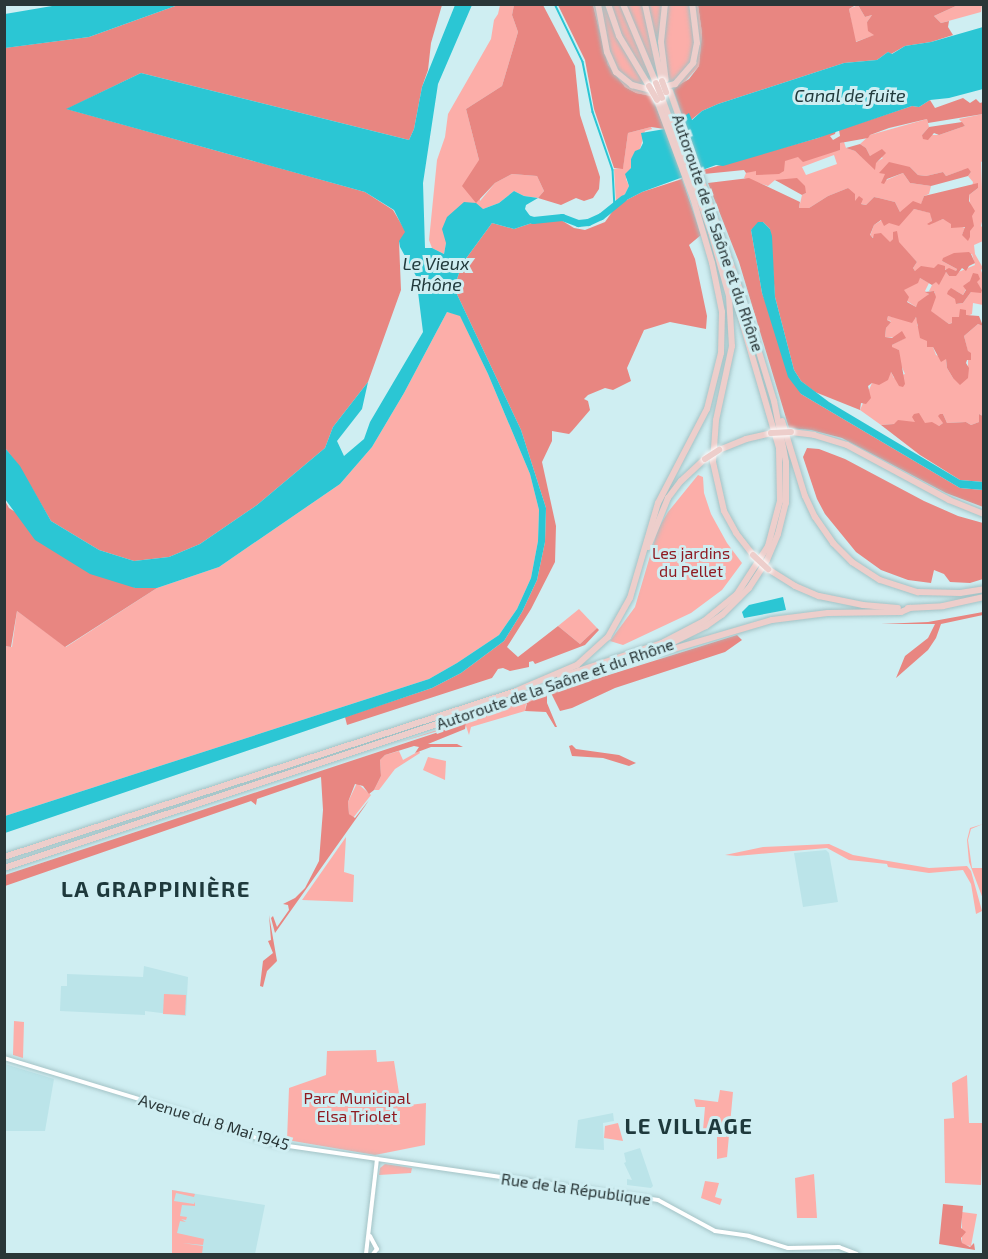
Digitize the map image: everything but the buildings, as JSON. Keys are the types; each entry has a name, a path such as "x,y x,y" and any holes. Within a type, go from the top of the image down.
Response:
{"highway":[{"path":"598,4 606,52 616,72 632,85 651,90 675,84 693,63 697,43 692,4"},
{"name":"Autoroute de la Saône et du Rhône","path":"4,868 651,653 687,637 722,615 749,588 768,560 781,523 787,491 786,462 774,401 740,290 673,105 659,82 618,36 608,4"},
{"path":"623,4 665,95 663,109 725,278 732,330 730,360 713,442 713,462 720,499 736,534 768,569 795,586 819,596 869,606 910,608 943,606 984,597"},
{"path":"645,4 659,82"},
{"name":"Autoroute de la Saône et du Rhône","path":"659,82 665,4"},
{"name":"Autoroute de la Saône et du Rhône","path":"4,857 516,691 561,673 589,656 616,627 634,588 658,503 707,409 720,353 721,302 692,188"},
{"path":"693,198 720,273 732,330"},
{"path":"516,691 627,656 686,632 729,602 747,581 763,556 774,529 780,501 778,448 736,301 730,282 725,278"},
{"path":"774,401 805,496 824,532 852,562 880,580 905,589 942,594 984,589"},
{"path":"650,530 674,489 705,459 719,450 746,439 771,433 791,432 821,436 847,445 949,500 984,514"},
{"path":"651,653 661,653 772,620 828,613 901,612 910,608"}],"street":[{"name":"Avenue du 8 Mai 1945","path":"4,1058 175,1110 275,1144 428,1167"},
{"path":"367,1250 377,1159"},
{"name":"Rue de la République","path":"428,1167 658,1200 714,1231 747,1236 788,1248 831,1246 857,1254"},
{"path":"367,1250 373,1254 376,1250 369,1236"},
{"path":"367,1250 374,1245"},
{"path":"788,1248 788,1254"}],"shaded area":[{"path":"178,5 442,5 431,43 428,70 422,87 414,129 409,140 141,73 67,109 365,192 393,210 406,232 399,242 401,290 368,382 333,427 325,448 257,505 200,544 169,557 134,561 99,550 51,521 19,466 5,448 4,48 89,37"},
{"path":"514,5 543,5 575,66 580,115 600,177 599,189 593,198 584,201 576,198 561,205 538,198 544,191 537,176 512,174 495,183 476,203 462,186 479,160 466,109 502,86 518,32 512,15"},
{"path":"558,5 593,5 608,65 625,87 636,93 651,96 665,129 651,127 628,133 623,169 614,168 594,109 585,60"},
{"path":"698,5 856,5 849,9 856,42 874,35 868,31 867,22 872,15 865,17 858,5 958,5 934,16 941,23 949,21 948,27 953,35 931,42 905,46 891,54 888,52 877,60 844,63 718,104 702,111 691,120 689,114 683,118 673,89 689,79 699,66 702,33"},
{"path":"963,98 970,103 976,99 980,103 983,102 983,114 928,123 927,119 889,128 870,135 868,138 840,143 840,150 803,162 798,157 785,161 784,171 779,174 756,175 756,171 746,173 744,170 704,174 703,170 818,138 836,130 835,134 830,136 833,140 840,136 839,130 912,106 919,107 930,100 935,108"},
{"path":"962,122 965,126 939,135 934,133 928,140 923,139 922,135 929,127"},
{"path":"860,144 866,148 870,156 882,149 886,153 876,163 875,170 855,151 846,148"},
{"path":"889,162 910,167 918,175 926,176 943,172 946,176 968,168 971,172 968,176 931,186 910,183 903,173 887,179 884,184 881,183 885,174 879,173"},
{"path":"749,178 800,202 799,208 809,208 828,196 848,188 855,194 855,201 859,196 863,199 861,204 866,205 874,197 879,198 895,202 900,212 913,201 921,204 924,196 978,183 978,188 969,195 969,201 975,211 972,216 974,226 970,231 968,241 962,235 965,227 951,228 951,224 943,219 929,225 927,224 932,221 930,213 914,209 899,226 889,223 884,226 881,220 874,225 870,235 873,238 874,234 881,233 890,242 893,239 893,232 897,231 899,242 917,262 913,268 915,271 921,266 934,268 938,264 945,266 945,270 949,268 956,271 957,269 942,261 943,258 954,253 969,252 971,254 975,263 966,271 962,268 956,276 949,276 946,272 939,285 936,282 932,285 920,278 918,283 904,290 909,297 907,302 916,307 918,302 929,294 925,292 934,291 936,297 931,311 949,324 952,323 952,317 959,317 960,309 966,310 966,315 979,316 983,326 978,324 964,336 968,351 971,353 971,360 967,360 966,363 969,368 968,378 960,385 953,378 947,368 946,359 941,362 933,347 927,347 927,341 920,338 916,317 912,323 888,316 887,320 891,322 886,328 885,337 892,338 902,331 906,338 892,345 899,350 905,384 903,387 899,386 891,372 888,380 879,385 872,383 868,386 871,398 866,404 861,403 860,410 815,392 801,381 794,370 775,297 770,229 763,222 751,230 762,293 801,394 960,488 983,490 983,507 946,493 842,438 811,430 789,428 739,262 708,183"},
{"path":"797,178 805,186 806,193 802,195 775,180"},
{"path":"682,179 701,235 689,245 695,259 707,316 706,329 670,322 644,330 627,368 631,381 613,390 605,388 588,395 584,399 588,401 590,410 569,434 552,431 552,441 542,462 556,526 555,562 531,609 507,647 518,657 558,626 580,644 597,628 599,630 585,645 535,664 533,661 529,662 529,667 510,671 503,668 498,669 492,678 347,725 345,717 432,688 461,673 504,641 522,612 537,580 545,542 546,508 521,430 454,288 462,264 492,223 514,229 538,221 561,220 574,228 585,230 605,222 617,205 642,192"},
{"path":"973,273 978,274 980,279 977,282 982,290 981,293 971,292 963,303 956,304 955,299 947,294 948,291 951,288 963,295 966,290 963,286 970,281"},
{"path":"919,413 925,423 932,422 939,426 943,423 938,416 940,414 943,414 947,423 966,422 971,425 979,422 979,414 983,416 983,482 960,480 920,455 881,425 894,424 898,420 915,422 912,417"},
{"path":"807,448 819,449 845,459 924,501 958,516 983,523 983,579 970,583 950,582 944,574 934,570 931,583 908,580 881,570 856,552 825,514 817,499 803,457"},
{"path":"4,499 9,508 135,588 157,588 65,647 17,611 11,647 5,646"},
{"path":"983,612 983,615 941,624 928,650 896,678 905,656 928,638 935,624 881,624 928,622"},
{"path":"737,635 742,640 725,652 615,688 572,708 560,711 551,693"},
{"path":"547,694 547,703 557,727 546,712 525,711 527,703"},
{"path":"466,723 465,729 428,744 457,744 463,747 431,747 415,753 419,747 414,746 385,755 380,760 381,776 374,790 369,794 363,786 355,784 348,802 349,814 355,818 369,800 275,933 271,918 273,916 277,927 289,910 288,905 283,904 295,898 305,888 319,861 323,810 321,777 257,799 256,805 251,801 5,886 5,875"},
{"path":"572,745 576,749 619,755 636,763 629,766 603,758 572,756 569,746"},
{"path":"826,850 829,853 838,902 803,907 794,853"},
{"path":"269,915 277,961 267,971 263,987 260,986 263,961 273,953 268,941 271,940"},
{"path":"144,966 188,977 186,1016 145,1011 145,1015 60,1011 61,986 67,986 67,974 143,977"},
{"path":"5,1064 54,1079 45,1131 5,1131"},
{"path":"613,1113 614,1121 603,1123 604,1150 575,1148 578,1120"},
{"path":"640,1148 653,1186 651,1188 627,1185 627,1179 632,1180 624,1163 626,1162 624,1153"},
{"path":"172,1190 265,1205 255,1254 172,1254"},
{"path":"943,1204 963,1206 961,1228 966,1232 961,1238 962,1243 970,1247 974,1243 975,1250 939,1244"}],"green space":[{"path":"500,5 514,5 512,15 518,32 502,86 466,109 479,160 480,201 495,183 512,174 537,176 544,191 538,198 524,196 514,191 499,203 483,209 446,243 444,254 432,248 429,240 437,160 445,137 448,114 491,39 494,20"},
{"path":"593,5 698,5 702,33 699,66 681,86 651,96 636,93 625,87 608,65"},
{"path":"858,5 865,17 872,15 867,22 875,35 855,42 849,9"},
{"path":"958,5 982,5 981,12 941,23 934,16"},
{"path":"983,114 983,161 981,162 983,217 981,226 983,241 974,245 975,254 983,268 981,270 983,305 973,303 972,314 949,324 930,311 935,292 929,291 946,272 949,276 975,265 972,254 956,254 942,261 957,269 956,271 935,268 915,271 913,268 917,262 898,242 893,239 890,243 870,236 874,225 882,220 889,223 904,217 914,209 931,213 932,223 943,219 965,228 962,235 969,231 972,216 969,195 978,188 977,184 972,187 973,182 968,176 971,172 963,170 946,176 943,172 926,176 918,175 910,167 902,167 886,173 882,182 903,173 910,183 931,186 929,194 924,196 921,205 900,212 895,202 879,198 874,197 866,205 855,202 848,188 828,196 809,208 799,208 802,195 806,193 775,180 768,186 744,178 746,173 798,156 840,150 840,143 844,142 846,148 855,151 875,169 875,163 883,158 877,154 870,156 866,148 860,144 870,135 927,119 929,127 922,135 939,135 965,126 959,119","holes":["834,155 837,164 806,175 802,167","970,281 976,282 982,290 971,292 963,303 956,304 956,291 963,295"]},
{"path":"651,127 652,129 645,131 640,149 631,159 631,168 626,179 629,186 625,194 616,202 614,169 623,168 628,133"},
{"path":"920,278 929,283 925,291 929,294 916,307 907,301 903,290"},
{"path":"447,312 460,315 488,374 530,474 539,510 538,541 531,578 517,609 499,635 429,679 5,816 4,646 12,647 17,611 66,647 157,588 219,567 340,484 372,447"},
{"path":"888,316 903,319 915,317 918,321 917,325 936,355 946,359 947,368 953,378 968,374 968,352 964,336 978,324 983,326 984,416 979,414 979,422 971,425 966,422 947,423 943,414 943,423 939,426 916,422 881,425 860,410 872,383 891,372 894,378 905,374 899,361 899,350 892,348 892,345 905,338 885,337 886,328 891,321 887,320"},
{"name":"Les jardins du Pellet","path":"698,475 703,477 704,493 711,514 727,543 742,563 722,590 691,613 623,645 610,641 635,607 658,529 668,512"},
{"path":"579,609 597,628 580,644 558,626"},
{"path":"541,696 526,704 525,711 471,727 469,735 465,723 397,743 471,719 471,721 486,717 486,714"},
{"path":"399,751 403,760 419,751 420,753 395,769 379,790 374,790 381,776 380,760 385,755"},
{"path":"428,757 446,761 445,780 423,770"},
{"path":"357,783 371,795 353,818 349,814 348,802"},
{"path":"983,824 971,829 968,840 972,868 983,868 983,899 969,862 967,840 970,828"},
{"path":"346,837 344,872 354,875 353,902 302,900"},
{"path":"829,844 853,855 929,868 967,866 971,871 982,911 976,914 971,884 963,870 929,873 888,867 887,864 849,860 827,848 737,856 725,855 763,847"},
{"path":"164,994 186,995 185,1015 163,1014"},
{"path":"14,1021 24,1022 23,1058 13,1055"},
{"name":"Parc Municipal Elsa Triolet","path":"376,1050 377,1062 394,1061 401,1106 426,1103 425,1145 375,1155 287,1140 289,1088 326,1075 327,1051"},
{"path":"967,1075 969,1123 983,1123 981,1185 945,1183 944,1119 954,1118 952,1083"},
{"path":"720,1090 733,1092 727,1157 717,1159 717,1131 703,1130 705,1107 696,1107 694,1099 718,1102"},
{"path":"618,1123 623,1141 604,1138 605,1126"},
{"path":"385,1164 412,1168 411,1173 379,1175 380,1168"},
{"path":"814,1174 817,1218 797,1218 795,1178"},
{"path":"705,1181 719,1183 715,1197 722,1199 720,1205 701,1198"},
{"path":"172,1190 195,1194 194,1197 176,1193 174,1201 194,1204 195,1202 195,1206 182,1205 180,1216 187,1217 186,1220 181,1219 186,1222 180,1221 177,1233 204,1239 203,1245 182,1243 203,1246 202,1254 172,1254"},
{"path":"962,1212 977,1214 971,1246 962,1243"}],"water":[{"path":"58,5 178,5 89,37 5,48 5,14"},
{"name":"Le Vieux Rhône","path":"455,5 472,5 438,84 423,183 425,248 432,248 444,254 446,243 442,229 447,217 464,202 476,203 483,209 499,203 514,191 524,196 538,198 526,205 525,209 533,220 538,221 514,229 492,223 462,264 454,288 521,430 546,508 545,542 537,580 522,612 504,641 461,673 432,688 5,833 5,816 429,679 499,635 517,609 531,578 538,541 539,510 530,474 488,374 460,316 447,312 372,447 340,484 219,567 157,588 135,588 90,574 35,540 5,499 5,448 20,466 51,521 99,550 134,561 169,557 200,544 257,505 325,448 333,427 368,382 362,409 337,441 344,456 364,439 370,422 423,332 416,276 400,247 399,241 405,232 394,210 365,192 66,109 141,73 409,140 414,129 422,87"},
{"name":"Canal de fuite","path":"983,27 983,89 949,98 930,100 919,107 912,106 818,138 723,166 716,165 642,192 617,205 616,202 625,194 629,186 625,174 631,168 631,159 635,151 640,149 643,143 641,133 665,129 689,113 692,120 702,111 718,104 844,63 877,60 888,52 892,54 905,46 931,42"},
{"path":"758,222 763,222 770,229 772,236 775,297 794,370 801,381 829,402 960,480 983,482 983,490 960,488 801,394 788,377 762,293 751,230"},
{"path":"783,597 786,610 744,618 742,612 749,605"}],"waterway":[{"path":"555,4 583,62 593,112 613,170 615,204"},
{"path":"527,218 533,220 562,217 578,223 588,222 601,216 623,198"}],"district":[{"name":"LA GRAPPINIÈRE","path":"156,889"},
{"name":"LE VILLAGE","path":"689,1126"}]}
